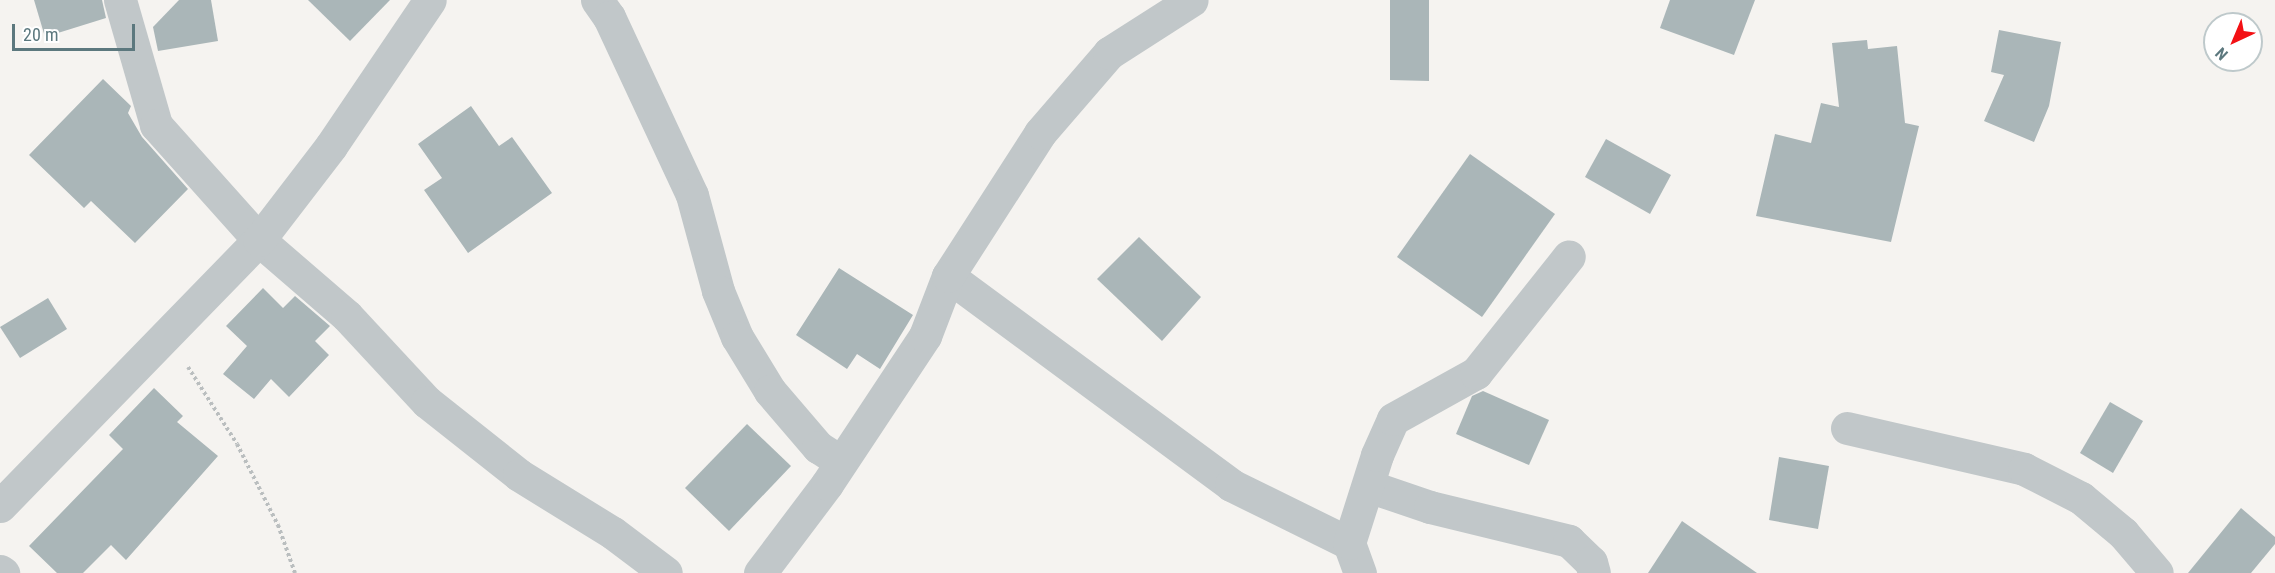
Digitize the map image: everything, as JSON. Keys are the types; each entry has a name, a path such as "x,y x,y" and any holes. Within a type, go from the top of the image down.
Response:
{"street":[{"path":"120,0 156,125 259,240 347,316 427,402 519,475 613,533 666,573"},
{"path":"0,506 259,240 332,146 430,0"},
{"path":"597,0 609,17 692,195 718,291 737,338 770,392 818,447 841,462"},
{"path":"760,573 841,462 925,336 948,276 1040,133 1109,53 1192,0"},
{"path":"1360,573 1349,543 1394,419 1476,373 1569,256"},
{"path":"948,276 1232,485 1349,543"},
{"path":"1847,428 2025,469 2081,498 2123,533 2157,573"},
{"path":"1368,486 1430,507 1569,541 1591,562 1594,573"}],"path":[{"path":"167,336 237,444 278,525 295,573"}],"building":[{"path":"34,0 102,0 106,18 45,37"},
{"path":"179,0 211,0 218,41 158,51 153,27"},
{"path":"308,0 390,0 350,41"},
{"path":"1390,0 1429,0 1429,81 1390,80"},
{"path":"1670,0 1755,0 1734,55 1660,28"},
{"path":"1999,30 2061,42 2049,106 2034,142 1984,121 2004,75 1991,72"},
{"path":"1867,40 1868,49 1897,46 1905,123 1919,126 1891,242 1756,216 1775,134 1811,143 1821,103 1839,107 1832,43"},
{"path":"103,79 131,106 128,113 142,137 188,189 135,243 91,201 84,208 29,155"},
{"path":"471,106 499,146 512,137 552,193 468,253 424,190 442,178 418,144"},
{"path":"1606,139 1671,175 1650,214 1585,177"},
{"path":"1470,154 1555,214 1482,317 1397,257"},
{"path":"1139,237 1201,297 1162,341 1097,279"},
{"path":"839,268 913,315 880,369 857,354 847,369 796,335"},
{"path":"263,288 283,308 295,296 330,326 315,341 329,355 289,397 271,379 254,399 223,374 247,346 226,326"},
{"path":"48,298 67,329 20,358 0,327"},
{"path":"154,388 183,416 177,422 218,456 126,560 111,545 83,573 57,573 29,546 123,449 109,435"},
{"path":"1483,391 1549,420 1529,465 1456,434 1472,396"},
{"path":"2110,402 2143,421 2113,473 2080,453"},
{"path":"747,424 791,466 729,531 685,488"},
{"path":"1779,457 1829,466 1818,529 1769,520"},
{"path":"2241,508 2275,537 2275,544 2251,573 2188,573"},
{"path":"1682,521 1757,573 1648,573"}]}
